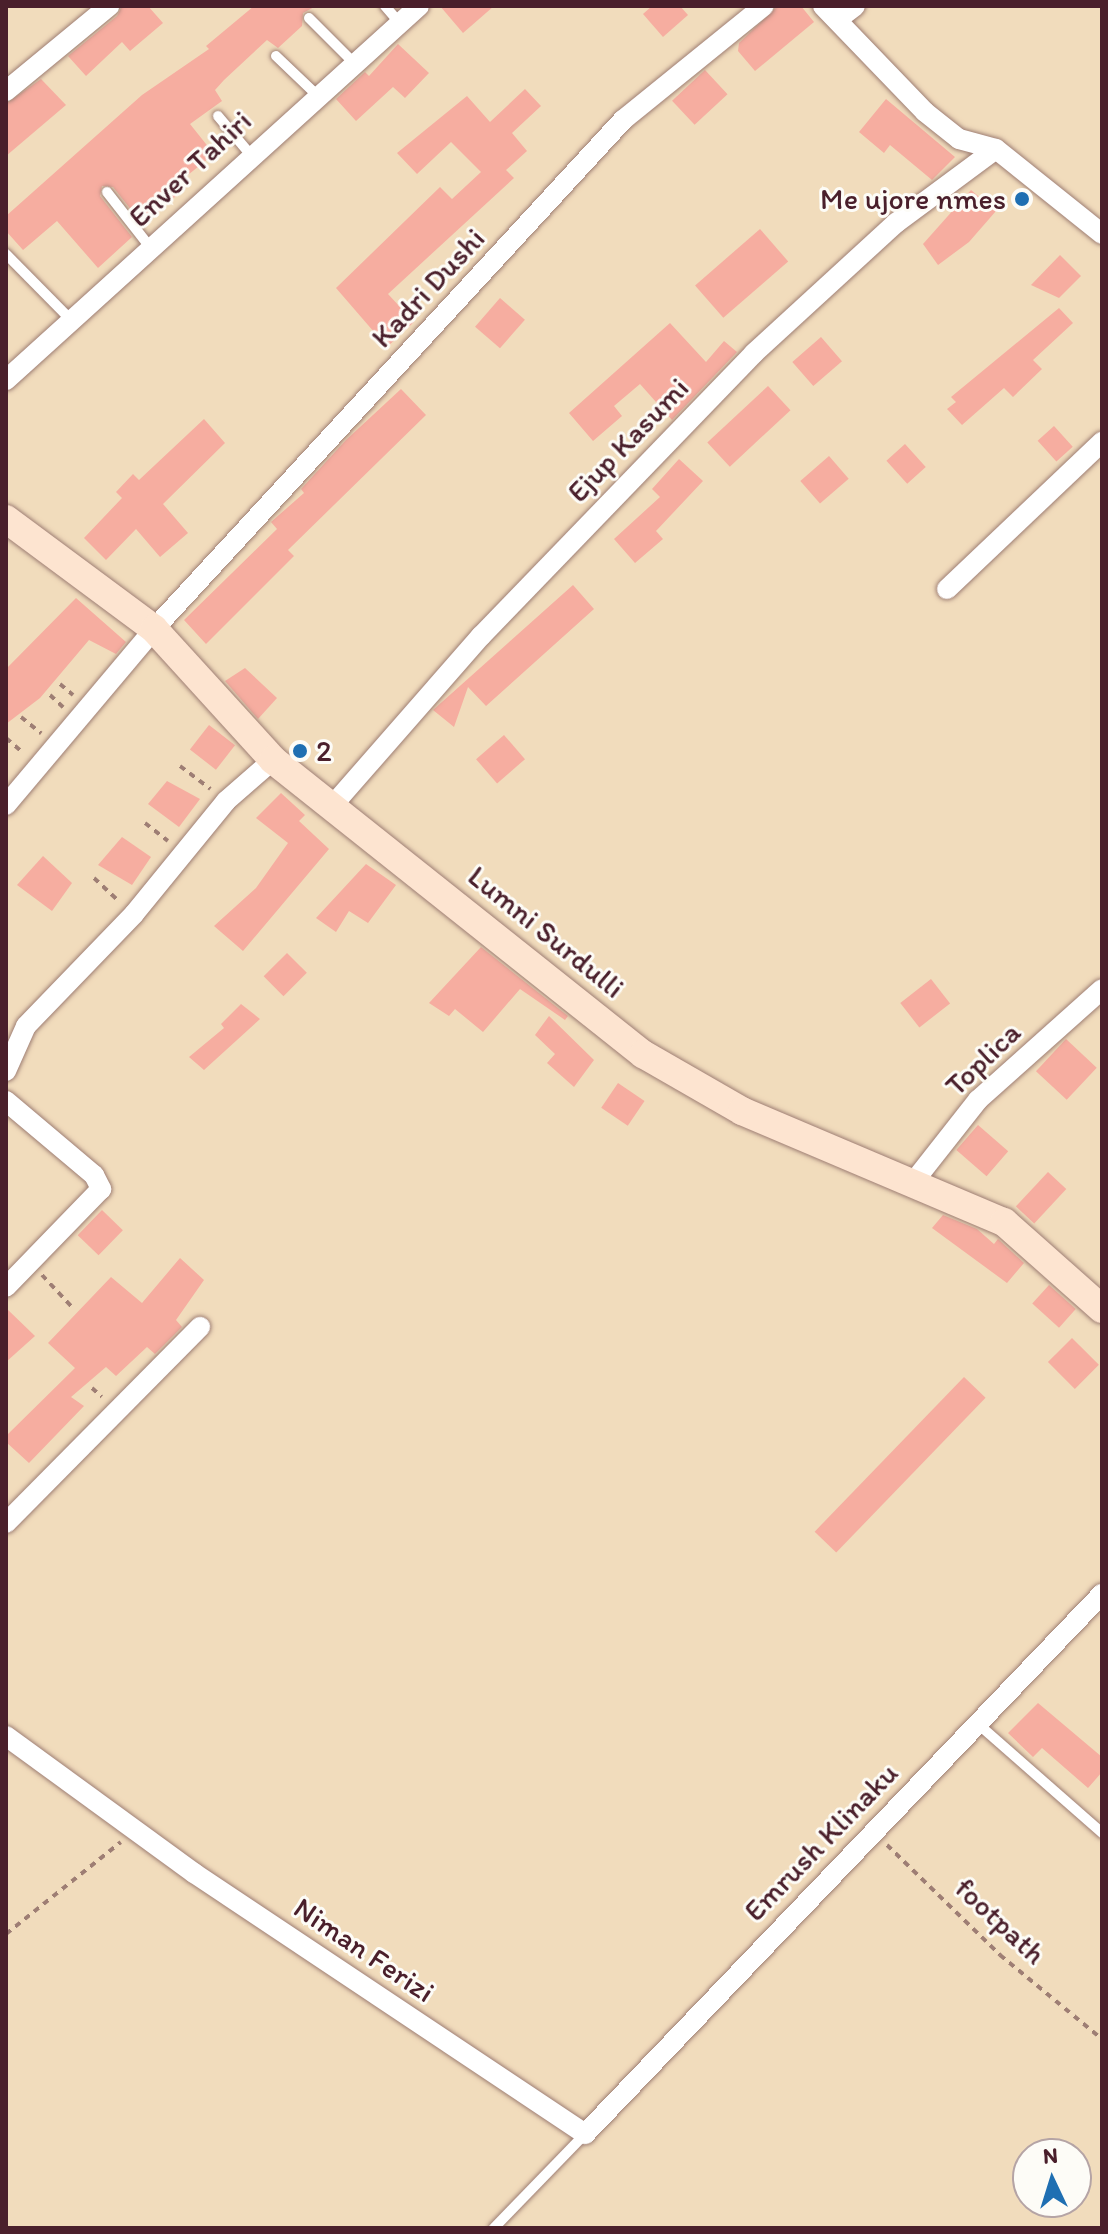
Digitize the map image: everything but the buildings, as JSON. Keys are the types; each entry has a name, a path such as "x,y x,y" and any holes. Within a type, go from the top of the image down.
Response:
{"street":[{"path":"6,91 109,6"},
{"name":"Enver Tahiri","path":"6,380 250,154 419,6"},
{"name":"Kadri Dushi","path":"6,805 154,629 623,120 764,6"},
{"path":"855,6 830,13 936,121 959,139 996,149 1102,234"},
{"name":"Ejup Kasumi","path":"333,805 481,636 754,353 896,223 996,149"},
{"path":"947,589 1102,442"},
{"name":"Lumni Surdulli","path":"6,519 154,629 273,760 643,1054 742,1111 915,1180 1004,1222 1101,1305"},
{"path":"6,1071 26,1026 134,914 226,801 273,760"},
{"name":"Toplica","path":"915,1180 978,1100 1102,989"},
{"path":"6,1101 94,1175 101,1189 6,1287"},
{"path":"6,1523 200,1327"},
{"name":"Emrush Klinaku","path":"585,2134 976,1722 1102,1594"},
{"name":"Niman Ferizi","path":"6,1736 135,1831 585,2134"}],"lane":[{"path":"385,6 400,23"},
{"path":"309,18 354,63"},
{"path":"276,56 317,95"},
{"path":"218,116 250,154"},
{"path":"107,192 150,247"},
{"path":"6,254 71,320"},
{"path":"976,1722 1102,1833"},
{"path":"494,2228 585,2134"}],"path":[{"path":"180,766 226,801"},
{"path":"145,823 184,853"},
{"path":"94,878 134,914"},
{"path":"29,1262 73,1308"},
{"path":"6,1934 135,1831"},
{"name":"footpath","path":"873,1831 1000,1955 1102,2039"}],"place":[{"name":"Me ujore nmes","path":"1022,199"},
{"name":"2","path":"300,751"}]}
